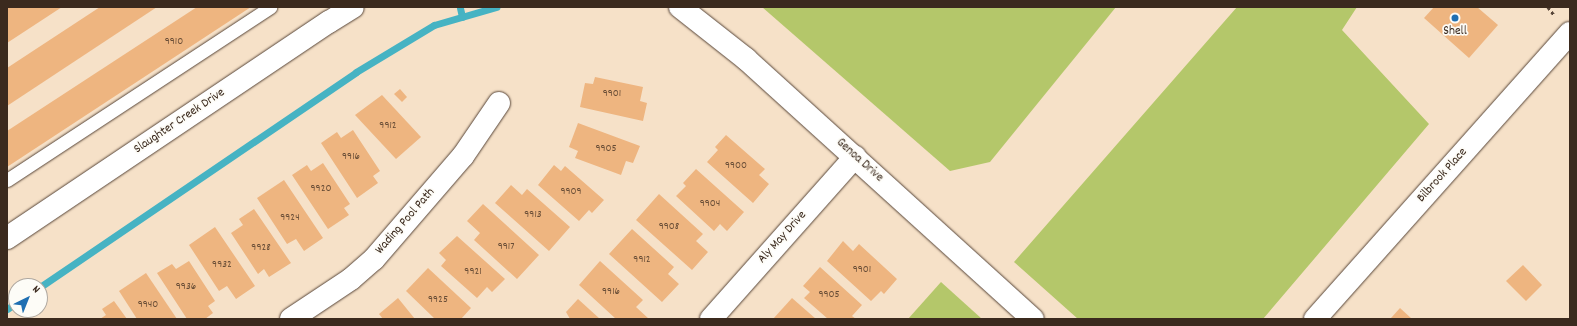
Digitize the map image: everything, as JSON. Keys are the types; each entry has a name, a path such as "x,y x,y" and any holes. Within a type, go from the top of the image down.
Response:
{"street":[{"name":"Slaughter Creek Drive","path":"7,238 353,7"},
{"name":"Genoa Drive","path":"680,7 734,49 1033,319"},
{"name":"Bilbrook Place","path":"1315,319 1570,33"},
{"name":"Wading Pool Path","path":"291,319 352,279 374,259 463,156 499,103"},
{"name":"Aly May Drive","path":"711,319 855,157"}],"lane":[{"path":"7,180 270,7"}],"green space":[{"path":"762,7 1116,7 990,162 950,171"},
{"path":"1237,7 1357,7 1342,30 1429,124 1263,319 1078,319 1014,262"},
{"path":"941,282 982,319 908,319"}],"building":[{"path":"7,7 62,7 7,43"},
{"path":"100,7 157,7 7,106 7,68"},
{"path":"197,7 251,7 7,167 7,131"},
{"path":"1434,7 1477,7 1498,25 1469,58 1424,18"},
{"path":"595,77 643,87 640,101 647,103 643,121 580,107 585,83 593,84"},
{"path":"400,89 407,97 402,102 394,94"},
{"path":"382,95 421,137 396,159 355,115"},
{"path":"578,123 640,146 633,163 626,161 621,175 575,158 578,151 569,147"},
{"path":"353,130 380,171 373,176 378,183 357,198 321,143 337,132 341,138"},
{"path":"726,135 765,169 759,175 769,184 753,203 707,162 718,150 715,147"},
{"path":"323,163 350,204 344,208 349,215 328,229 292,175 307,165 311,171"},
{"path":"554,165 561,171 565,166 604,200 592,213 589,210 579,221 538,185"},
{"path":"696,169 744,212 727,231 720,224 714,231 676,196 686,186 683,183"},
{"path":"284,180 323,238 304,251 296,239 287,244 257,198"},
{"path":"511,185 522,195 527,189 570,227 549,251 495,203"},
{"path":"659,194 703,234 696,241 708,252 692,270 636,220"},
{"path":"483,204 539,255 517,279 474,240 480,233 467,221"},
{"path":"254,209 291,263 269,277 264,269 258,274 231,233 243,225 239,219"},
{"path":"215,227 255,286 236,299 227,286 219,291 189,245"},
{"path":"632,229 674,267 668,274 679,284 662,302 609,254"},
{"path":"457,236 505,279 492,292 487,287 477,298 441,266 446,260 439,253"},
{"path":"843,241 853,251 859,244 897,279 884,294 881,291 871,301 827,261"},
{"path":"189,261 215,301 208,306 213,313 205,319 187,319 157,273 172,264 176,269"},
{"path":"600,261 643,300 636,307 649,319 616,319 579,285"},
{"path":"1523,265 1542,285 1526,301 1506,281"},
{"path":"820,267 862,305 852,316 856,319 828,319 804,298 810,292 803,286"},
{"path":"428,268 471,308 461,319 435,319 406,291"},
{"path":"146,273 177,319 137,319 119,291"},
{"path":"398,298 415,319 383,319 379,314"},
{"path":"792,298 816,319 773,319"},
{"path":"578,299 600,319 570,319 566,312"},
{"path":"114,301 127,319 100,319 106,315 102,309"},
{"path":"1400,308 1412,319 1391,318"}],"waterway":[{"path":"48,282 356,72 434,25 496,7"},
{"path":"460,8 462,17"}],"place":[{"name":"Shell","path":"1455,18"}]}
